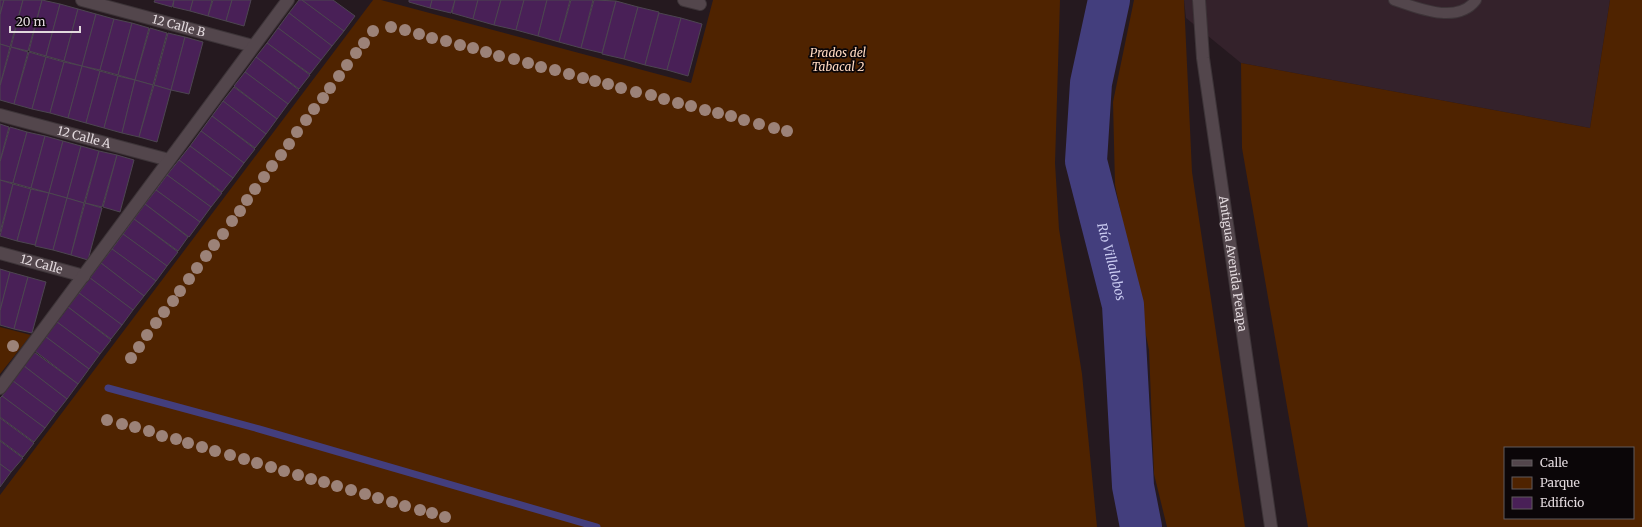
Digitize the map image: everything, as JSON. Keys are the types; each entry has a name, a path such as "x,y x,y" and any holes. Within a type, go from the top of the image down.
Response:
{"street":[{"name":"12 Calle B","path":"82,0 253,46"},
{"path":"0,388 288,0"},
{"path":"684,0 700,4"},
{"name":"Antigua Avenida Petapa","path":"1199,0 1204,58 1272,527"},
{"name":"12 Calle A","path":"0,115 169,160"},
{"name":"12 Calle","path":"0,253 84,276"}],"lane":[{"path":"1394,0 1420,8 1448,14 1465,10 1476,0"}],"shaded area":[{"path":"1184,0 1610,0 1590,128 1241,63 1186,18"}],"green space":[{"name":"Prados del Tabacal 2","path":"373,0 381,0 691,83 713,0 1060,0 1055,163 1059,229 1082,374 1097,527 0,527 0,495"},
{"path":"1134,0 1184,0 1192,172 1245,527 1167,527 1154,474 1149,350 1115,185 1113,102"},
{"path":"1610,0 1642,0 1642,527 1308,527 1242,148 1241,63 1590,128"},
{"path":"0,327 31,335 0,374"}],"building":[{"path":"0,0 4,0 0,14"},
{"path":"4,0 23,0 10,47 0,44 0,15"},
{"path":"23,0 42,0 28,51 11,47"},
{"path":"42,0 60,4 46,56 29,51"},
{"path":"155,0 174,0 172,7 154,2"},
{"path":"174,0 193,0 190,11 173,7"},
{"path":"193,0 212,0 208,16 190,11"},
{"path":"213,0 232,0 226,21 208,16"},
{"path":"232,0 251,0 244,26 226,21"},
{"path":"299,0 302,0 344,31 332,46 289,13"},
{"path":"302,0 333,0 355,16 344,31"},
{"path":"409,0 432,0 430,8 409,2"},
{"path":"432,0 455,0 451,13 430,8"},
{"path":"455,0 478,0 473,19 452,13"},
{"path":"478,0 501,0 494,25 473,19"},
{"path":"501,0 524,0 516,30 494,25"},
{"path":"524,0 547,0 538,36 516,30"},
{"path":"547,0 570,0 559,42 538,36"},
{"path":"571,0 593,0 581,48 559,42"},
{"path":"594,0 616,1 602,53 581,48"},
{"path":"616,1 638,7 624,59 602,54"},
{"path":"60,4 78,9 64,61 46,56"},
{"path":"638,7 659,12 645,65 624,59"},
{"path":"78,9 96,14 82,66 64,61"},
{"path":"289,13 332,46 321,60 278,28"},
{"path":"659,13 681,18 667,70 645,65"},
{"path":"96,14 114,19 100,70 82,66"},
{"path":"681,18 702,24 688,76 667,70"},
{"path":"114,19 132,23 118,75 100,70"},
{"path":"132,23 149,28 135,80 118,75"},
{"path":"150,28 167,33 153,85 135,80"},
{"path":"278,28 321,60 310,74 267,43"},
{"path":"168,33 185,37 171,90 154,85"},
{"path":"185,37 203,42 189,94 171,90"},
{"path":"267,43 310,75 299,89 256,57"},
{"path":"0,44 10,47 0,85"},
{"path":"11,47 28,52 14,104 0,100 0,86"},
{"path":"29,52 46,57 32,109 14,104"},
{"path":"46,57 64,62 50,113 32,109"},
{"path":"256,57 299,90 288,104 245,72"},
{"path":"64,62 82,66 68,118 50,113"},
{"path":"82,66 100,71 86,123 68,118"},
{"path":"100,71 118,76 104,128 86,123"},
{"path":"245,72 288,104 277,119 234,86"},
{"path":"118,76 135,80 122,133 104,128"},
{"path":"135,80 153,85 139,137 122,133"},
{"path":"154,85 171,90 157,142 139,137"},
{"path":"234,87 277,119 266,134 223,101"},
{"path":"223,101 266,134 255,148 212,116"},
{"path":"212,116 255,149 244,163 201,131"},
{"path":"0,124 9,127 0,161"},
{"path":"10,127 27,132 13,183 0,180 0,162"},
{"path":"201,131 244,163 233,178 190,146"},
{"path":"27,132 45,136 31,188 13,183"},
{"path":"45,136 63,141 49,193 31,188"},
{"path":"63,141 81,146 67,198 49,193"},
{"path":"81,146 99,151 84,203 67,198"},
{"path":"190,146 233,178 222,192 179,160"},
{"path":"99,151 117,155 102,207 85,203"},
{"path":"117,155 134,160 120,212 103,207"},
{"path":"179,160 222,193 211,207 167,175"},
{"path":"167,175 211,207 200,222 156,190"},
{"path":"0,180 13,184 0,232"},
{"path":"13,184 31,189 17,241 0,236"},
{"path":"31,189 49,193 35,245 17,241"},
{"path":"156,190 200,222 189,237 145,204"},
{"path":"49,193 67,198 53,250 35,246"},
{"path":"67,198 84,203 71,255 53,250"},
{"path":"85,203 102,208 88,260 71,255"},
{"path":"145,204 188,237 178,251 134,219"},
{"path":"134,219 178,252 167,266 123,234"},
{"path":"123,234 167,266 156,281 112,249"},
{"path":"112,249 156,281 144,296 101,263"},
{"path":"101,263 144,296 133,310 90,278"},
{"path":"0,269 10,272 0,310"},
{"path":"10,272 28,277 14,329 0,325 0,311"},
{"path":"28,277 46,282 32,333 14,329"},
{"path":"90,278 133,310 122,325 79,293"},
{"path":"79,293 122,325 111,339 68,307"},
{"path":"68,307 111,340 100,354 57,322"},
{"path":"57,322 100,354 89,369 46,337"},
{"path":"46,337 89,369 78,384 35,351"},
{"path":"34,352 78,384 67,399 24,366"},
{"path":"24,366 67,399 56,413 13,381"},
{"path":"13,381 56,413 45,428 2,396"},
{"path":"2,396 45,428 34,442 0,417 0,398"},
{"path":"0,418 34,443 23,457 0,440"},
{"path":"0,441 23,458 11,472 0,464"},
{"path":"0,464 11,472 0,487"}],"waterway":[{"name":"Río Villalobos","path":"1109,0 1091,83 1086,161 1123,305 1133,486 1141,527"},
{"path":"108,388 259,429 597,527"}]}
